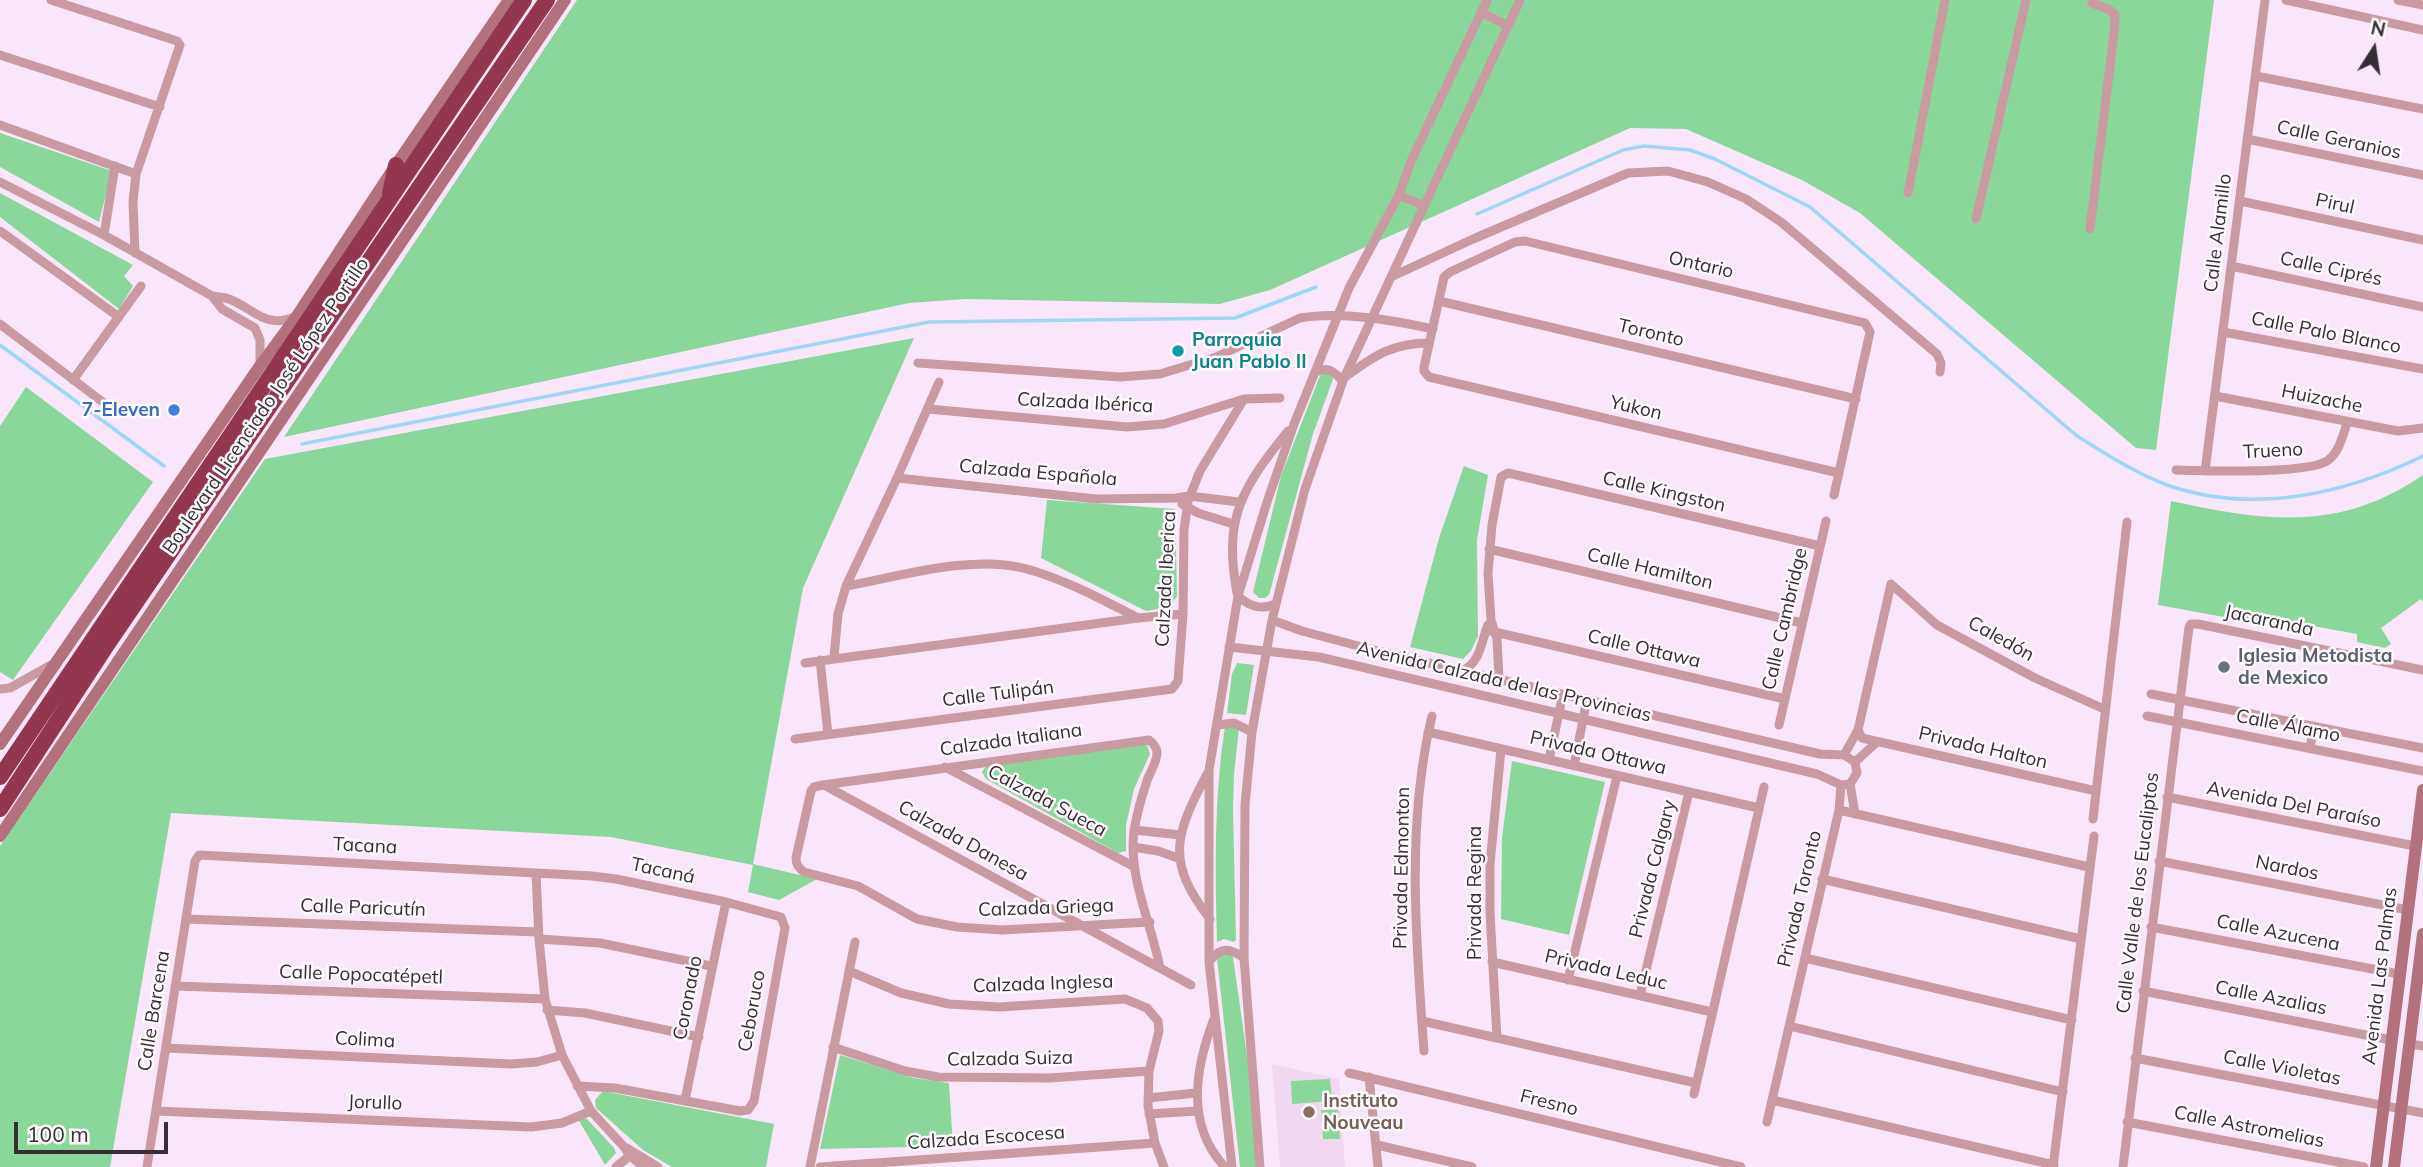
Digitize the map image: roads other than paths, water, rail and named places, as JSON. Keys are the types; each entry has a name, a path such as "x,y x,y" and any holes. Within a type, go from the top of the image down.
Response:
{"highway":[{"name":"Boulevard Licenciado José López Portillo","path":"0,777 524,0"},
{"name":"Boulevard Licenciado José López Portillo","path":"0,809 107,645 547,0"},
{"path":"388,202 396,165"}],"street":[{"path":"51,0 177,41 179,49 136,174 133,202 135,253"},
{"name":"Boulevard Licenciado José López Portillo","path":"0,744 297,316 509,0"},
{"name":"Boulevard Licenciado José López Portillo","path":"0,836 565,0"},
{"path":"1232,1167 1209,962 1209,770 1238,596 1294,425 1355,275 1399,195 1412,159 1487,0"},
{"path":"1259,1167 1244,958 1245,805 1252,732 1272,620 1306,489 1343,379 1520,0"},
{"path":"1908,193 1945,0"},
{"path":"1976,219 2026,0"},
{"path":"2080,0 2092,2 2115,14 2090,229"},
{"name":"Calle Alamillo","path":"2205,471 2265,0"},
{"path":"2286,0 2423,30"},
{"path":"2398,0 2423,5"},
{"path":"1481,12 1508,26"},
{"path":"0,55 160,107"},
{"path":"2256,76 2423,109"},
{"path":"0,125 136,174"},
{"name":"Calle Geranios","path":"2247,139 2423,175"},
{"path":"104,235 115,166"},
{"path":"1391,277 1628,173 1668,171 1707,182 1746,200 1782,222 1937,354 1941,363 1940,372"},
{"path":"0,182 104,235 212,296 229,299 264,319 285,321 297,316"},
{"path":"1399,195 1424,206"},
{"name":"Pirul","path":"2240,201 2423,240"},
{"path":"0,231 119,317"},
{"name":"Ontario","path":"1439,301 1447,274 1515,242 1525,241 1861,321 1870,331 1856,399"},
{"path":"376,250 390,260"},
{"name":"Calle Ciprés","path":"2231,266 2423,307"},
{"path":"74,380 141,286"},
{"path":"212,296 222,309 255,328 260,341 260,366"},
{"path":"1343,379 1388,350 1405,344 1429,344 1439,301"},
{"name":"Toronto","path":"1439,301 1856,399"},
{"path":"918,363 1120,377 1160,374 1216,357 1300,318 1338,316 1433,329"},
{"path":"0,324 104,403"},
{"name":"Calle Palo Blanco","path":"2223,332 2423,369"},
{"name":"Yukon","path":"1429,344 1424,368 1426,375 1839,473"},
{"path":"1316,372 1332,370 1343,379"},
{"path":"834,657 838,614 846,586 939,382"},
{"name":"Huizache","path":"2215,396 2398,431 2423,428"},
{"name":"Calzada Ibérica","path":"928,409 1127,427 1164,424 1244,399 1280,398"},
{"name":"Calzada Iberica","path":"1172,689 1178,681 1186,508 1200,471 1244,399"},
{"path":"1834,495 1856,399"},
{"name":"Trueno","path":"2176,470 2309,467 2327,461 2335,453 2347,423"},
{"path":"1276,604 1266,608 1256,607 1238,596 1232,566 1233,524 1239,502 1260,467 1294,425"},
{"name":"Calle Kingston","path":"1489,549 1501,477 1508,473 1820,546"},
{"name":"Calzada Española","path":"897,478 1096,499 1189,496 1239,502"},
{"path":"1176,498 1186,508 1233,524"},
{"name":"Calle Cambridge","path":"1779,725 1826,521"},
{"path":"2093,819 2127,522"},
{"path":"1489,549 1491,631 1499,679"},
{"name":"Calle Hamilton","path":"1489,549 1802,623"},
{"path":"846,586 960,565 992,564 1026,569 1072,584 1138,618"},
{"name":"Caledón","path":"1860,734 1891,584 1937,625 2035,678 2104,709"},
{"path":"806,663 834,657 1183,614"},
{"name":"Avenida Calzada de las Provincias","path":"1272,620 1336,640 1499,679 1820,754 1844,755"},
{"name":"Jacaranda","path":"2191,624 2423,670"},
{"name":"Calle Valle de los Eucaliptos","path":"2123,1167 2167,797 2191,624"},
{"path":"1464,670 1474,664 1491,631"},
{"name":"Calle Ottawa","path":"1491,631 1785,699"},
{"name":"Avenida Calzada de las Provincias","path":"1229,647 1319,657 1769,762 1845,784"},
{"path":"820,660 828,734"},
{"path":"0,689 10,688 56,662"},
{"name":"Calle Tulipán","path":"795,739 1172,689"},
{"path":"1549,760 1563,694"},
{"name":"Calle Álamo","path":"2151,694 2423,748"},
{"path":"1574,765 1587,699"},
{"name":"Privada Edmonton","path":"1424,1051 1417,956 1416,865 1421,780 1432,716"},
{"name":"Calle Álamo","path":"2147,716 2423,771"},
{"path":"1217,725 1234,723 1252,732"},
{"path":"2310,748 2314,726"},
{"name":"Privada Ottawa","path":"1428,732 1759,808"},
{"path":"1839,810 1845,784 1857,773 1855,762 1844,755 1860,734"},
{"name":"Privada Halton","path":"1860,734 1877,742 2096,791"},
{"name":"Calzada Italiana","path":"823,785 1149,740 1153,742 1157,753 1144,789 1134,830"},
{"path":"1855,762 1877,742"},
{"name":"Privada Regina","path":"1497,1038 1490,864 1501,749"},
{"name":"Calzada Sueca","path":"945,767 1133,866"},
{"path":"1209,770 1188,812 1178,858 1188,886 1210,919"},
{"path":"1568,980 1617,776"},
{"path":"1845,784 1855,814"},
{"name":"Calzada Griega","path":"823,785 814,787 811,791 796,863 804,872 858,886 917,919 957,927 1002,930 1150,922 1133,866 1134,830"},
{"name":"Calzada Danesa","path":"823,785 1191,985"},
{"path":"1694,1094 1764,787"},
{"name":"Avenida Las Palmas","path":"2376,1167 2423,790"},
{"name":"Privada Calgary","path":"1640,995 1689,792"},
{"name":"Avenida Del Paraíso","path":"2167,797 2415,846"},
{"name":"Privada Toronto","path":"1767,1122 1839,810 2090,867"},
{"path":"1134,830 1181,835"},
{"path":"1772,1100 2053,1166 2094,836"},
{"path":"1133,847 1178,858"},
{"name":"Tacana","path":"195,861 196,857 203,855 536,873"},
{"name":"Calle Barcena","path":"147,1167 195,861"},
{"name":"Nardos","path":"2159,861 2408,910"},
{"path":"536,873 538,935 545,999 562,1055 591,1111 644,1167"},
{"name":"Tacaná","path":"536,873 616,879 726,902 781,917"},
{"path":"1822,879 2081,939"},
{"name":"Coronado","path":"685,1100 726,902"},
{"name":"Ceboruco","path":"685,1100 740,1111 748,1110 754,1101 785,928 781,917"},
{"name":"Calle Paricutín","path":"186,919 538,935 600,943 711,967"},
{"path":"1150,922 1160,968"},
{"name":"Calle Azucena","path":"2151,927 2399,974"},
{"name":"Avenida Las Palmas","path":"2395,1167 2402,1109 2417,1045 2423,934"},
{"path":"810,1167 855,942"},
{"path":"1209,962 1215,953 1225,950 1234,951 1244,958"},
{"path":"1805,958 2072,1020"},
{"name":"Privada Leduc","path":"1492,962 1713,1012"},
{"name":"Calzada Inglesa","path":"849,971 901,992 949,1004 999,1007 1125,999 1137,1002 1154,1014 1158,1021 1159,1031 1149,1072 1148,1098 1149,1114 1164,1167"},
{"name":"Calle Popocatépetl","path":"175,986 545,999"},
{"name":"Calle Azalias","path":"2143,991 2392,1040"},
{"path":"547,1010 585,1013 699,1037"},
{"path":"1214,1017 1196,1093 1197,1111 1211,1146 1225,1167"},
{"path":"1422,1021 1696,1083"},
{"path":"1789,1026 2063,1092"},
{"name":"Calzada Suiza","path":"833,1047 905,1071 939,1077 1049,1078 1149,1072"},
{"name":"Colima","path":"166,1048 511,1064 537,1062 562,1055"},
{"name":"Calle Violetas","path":"2135,1058 2423,1113"},
{"name":"Fresno","path":"1349,1073 1741,1167"},
{"path":"1369,1077 1378,1167"},
{"path":"577,1086 615,1088 685,1100"},
{"path":"1148,1098 1196,1093"},
{"name":"Jorullo","path":"156,1111 531,1127 562,1123 591,1111"},
{"path":"1149,1114 1197,1111"},
{"name":"Calle Astromelias","path":"2127,1122 2364,1167"},
{"name":"Calzada Escocesa","path":"820,1167 1156,1143"},
{"path":"1377,1145 1472,1167"},
{"path":"616,1167 630,1152"},
{"path":"630,1152 658,1167"}],"waterway":[{"path":"1477,214 1623,150 1644,146 1690,150 1715,159 1810,207 2077,436 2155,480 2199,494 2265,499 2330,490 2362,481 2423,456"},
{"path":"302,444 929,322 1235,318 1316,287"},
{"path":"0,345 164,466"}],"place":[{"name":"Parroquia Juan Pablo II","path":"1178,351"},
{"name":"7-Eleven","path":"174,410"},
{"name":"Iglesia Metodista de Mexico","path":"2224,667"},
{"name":"Instituto Nouveau","path":"1309,1112"}]}
